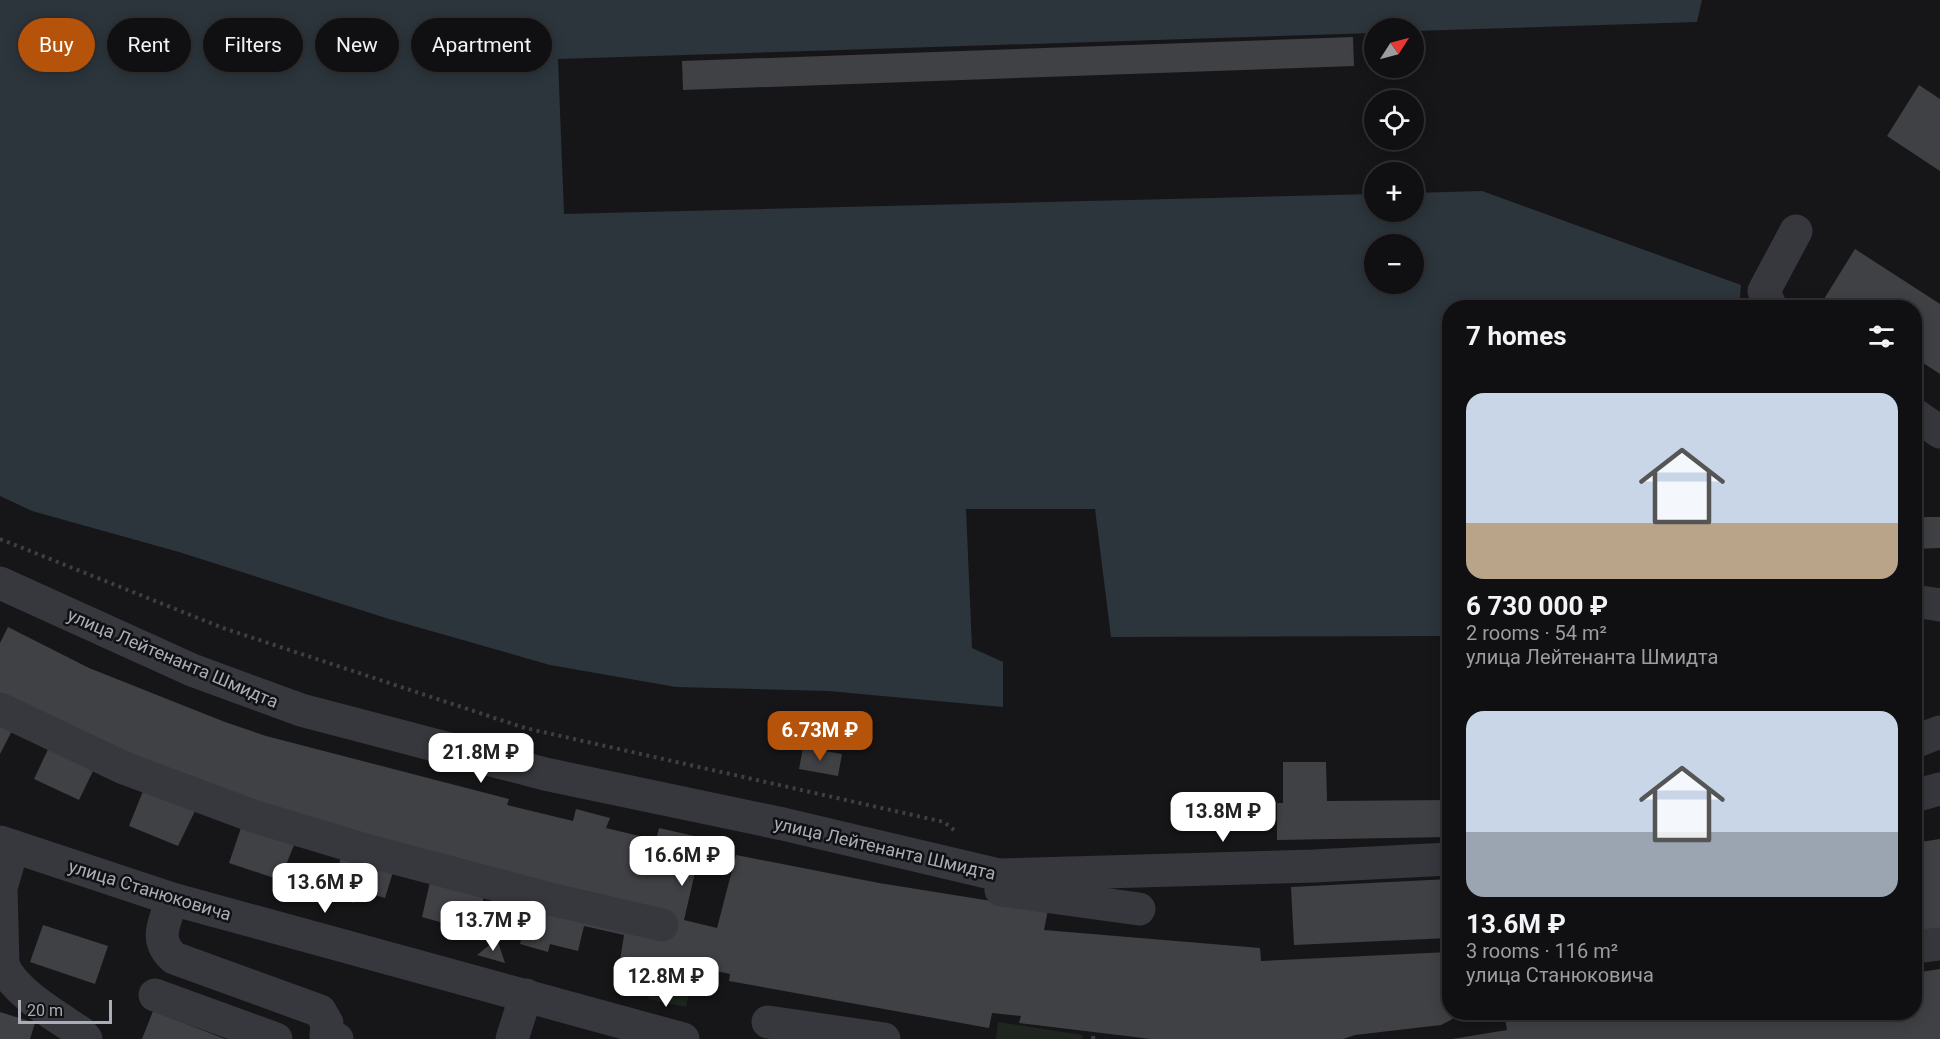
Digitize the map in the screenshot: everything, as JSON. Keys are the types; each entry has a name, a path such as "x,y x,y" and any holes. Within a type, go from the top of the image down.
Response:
{"street":[{"path":"1768,300 1764,291 1796,231"},
{"path":"1922,420 1940,432"},
{"name":"улица Лейтенанта Шмидта","path":"0,583 192,670 301,710 545,774 783,824 999,875 1314,866 1442,859"},
{"path":"1922,602 1940,605"},
{"path":"0,709 124,768 253,816 369,851 662,925"},
{"path":"1922,739 1940,732"},
{"path":"1922,794 1940,789"},
{"path":"7,844 1,888 2,956 7,975 20,988 80,1032 86,1039"},
{"name":"улица Станюковича","path":"7,844 172,899 526,996 639,1035 683,1039"},
{"path":"986,872 1001,890 1139,909"},
{"path":"172,899 162,934 164,949 174,958 320,1011 327,1023 329,1038"},
{"path":"1922,946 1940,944"},
{"path":"155,995 276,1039"},
{"path":"512,1039 526,996"},
{"path":"768,1022 884,1039"}],"path":[{"path":"0,539 223,628 525,728 944,822 957,832"},
{"path":"1093,1039 1094,1032"}],"shaded area":[{"path":"0,0 1702,0 1697,22 1424,31 1424,18 1364,18 1364,33 558,59 564,214 1364,194 1364,222 1424,222 1424,193 1482,191 1741,285 1740,300 1442,300 1442,636 1111,637 1095,509 966,509 972,648 1003,662 1003,707 828,691 676,687 550,665 389,619 179,552 32,511 0,496"},
{"path":"679,969 694,972 686,1007 648,999 650,989 673,994"},
{"path":"998,1022 1083,1035 1082,1039 996,1039"}],"building":[{"path":"1353,37 1354,66 683,90 682,61"},
{"path":"1919,85 1940,99 1940,171 1887,136"},
{"path":"1855,249 1940,304 1940,374 1922,362 1922,300 1824,299"},
{"path":"1922,517 1940,517 1940,548 1922,549"},
{"path":"8,627 89,668 225,722 266,736 509,799 507,805 573,821 576,809 610,818 606,828 656,840 659,828 703,838 684,920 717,928 736,855 879,883 1048,910 1044,930 1260,948 1261,961 1442,952 1442,1020 1451,1020 1441,1025 1355,1035 1343,1039 1151,1039 1019,1023 1021,1016 992,1013 989,1028 729,981 730,974 674,962 670,979 642,972 642,978 618,973 624,935 584,926 578,951 550,944 548,952 520,944 530,905 485,893 476,927 448,920 447,924 422,917 430,882 393,872 385,898 358,890 354,903 331,896 341,857 294,845 280,880 229,863 242,825 196,809 178,846 129,826 143,791 93,771 79,800 34,779 51,743 15,725 0,754 0,643"},
{"path":"803,747 842,754 838,776 799,769"},
{"path":"1283,762 1326,762 1327,801 1442,800 1442,837 1277,840 1277,803 1283,803"},
{"path":"1940,839 1940,928 1922,930 1922,842"},
{"path":"1442,879 1442,938 1294,945 1291,887"},
{"path":"43,925 108,946 95,984 30,962"},
{"path":"497,939 505,963 477,955"},
{"path":"1940,969 1940,1039 1452,1039 1507,1030 1505,1020 1922,1020 1922,972"},
{"path":"153,1011 225,1039 142,1039"},
{"path":"0,1012 35,1023 30,1039 0,1039"}]}
